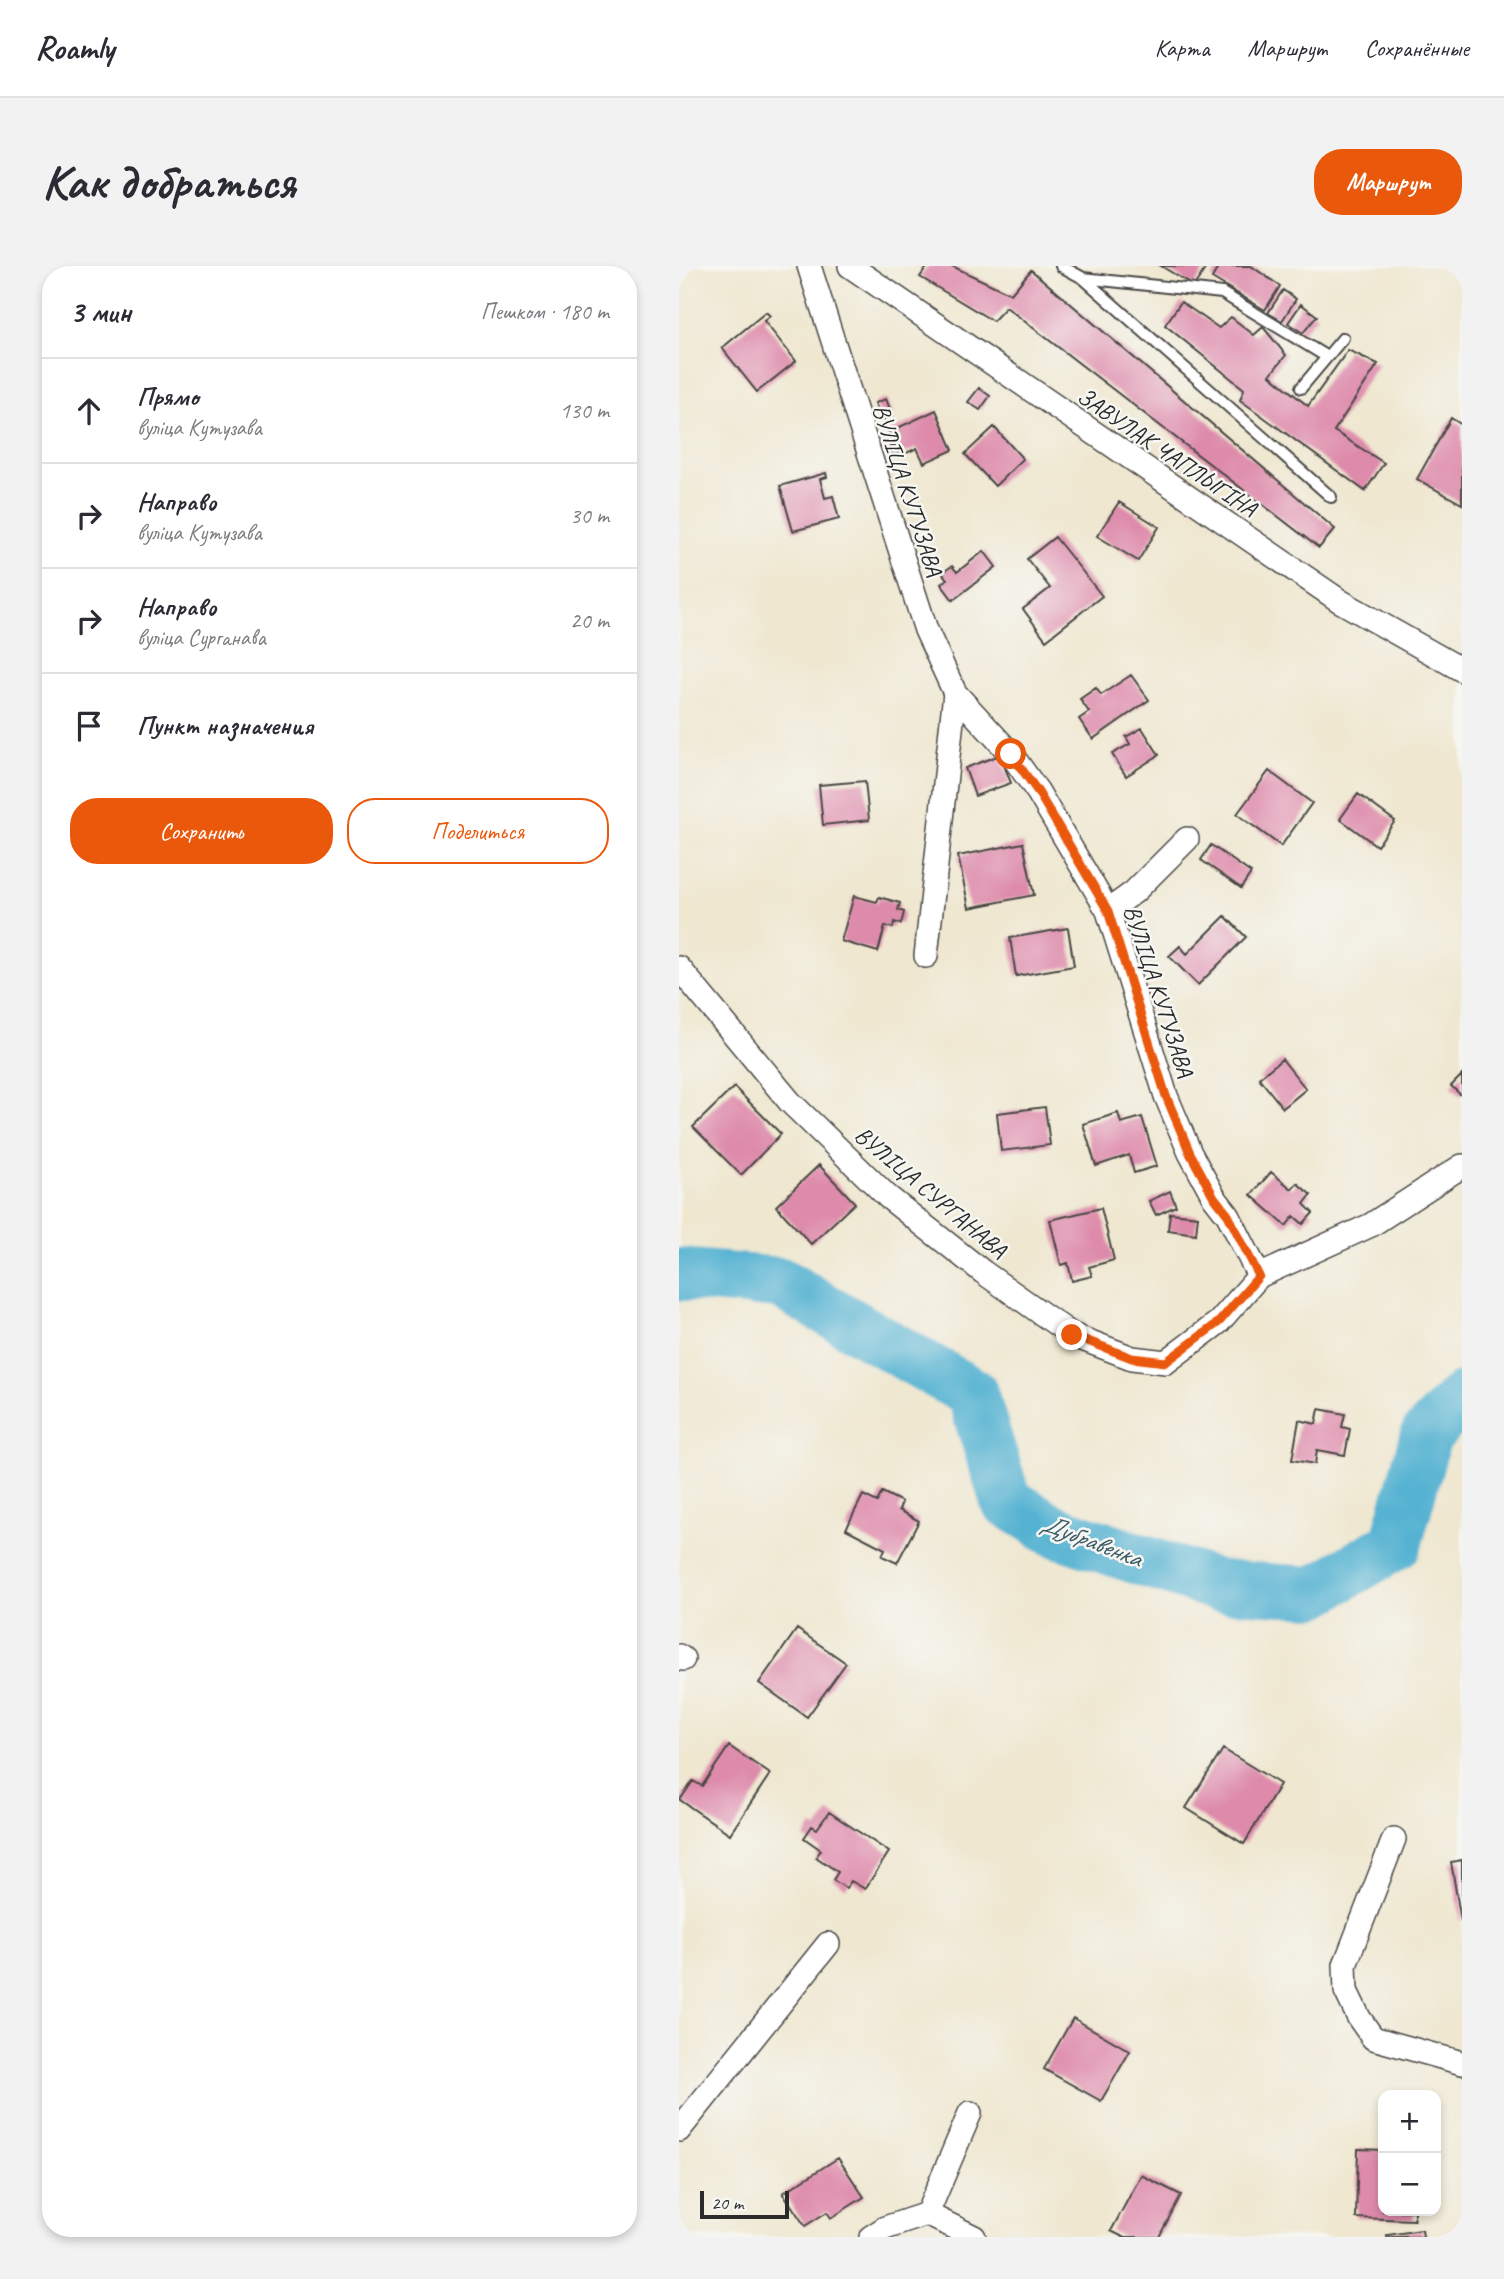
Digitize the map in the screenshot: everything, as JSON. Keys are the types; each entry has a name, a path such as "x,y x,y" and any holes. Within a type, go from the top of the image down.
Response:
{"street":[{"name":"ВУЛІЦА КУТУЗАВА","path":"809,266 926,630 955,693 1011,754 1038,792 1108,911 1166,1096 1190,1153 1214,1197 1228,1215 1259,1276"},
{"name":"ЗАВУЛАК ЧАПЛЫГІНА","path":"855,268 1340,601 1462,670"},
{"path":"926,956 955,693"},
{"path":"1108,911 1134,892 1187,839"},
{"name":"ВУЛІЦА СУРГАНАВА","path":"679,968 790,1102 888,1197 983,1272 1072,1335 1132,1358 1166,1362 1219,1322 1259,1276"},
{"path":"1259,1276 1371,1225 1462,1166"},
{"path":"1394,1839 1345,1965 1346,1992 1373,2038 1462,2063"},
{"path":"679,2130 828,1944"},
{"path":"927,2214 970,2113"},
{"path":"871,2237 885,2228 927,2214 974,2237"}],"lane":[{"path":"1061,266 1083,278 1331,497"},
{"path":"1083,278 1222,293 1327,357"},
{"path":"1301,388 1343,338"}],"building":[{"path":"928,266 952,266 1011,294 1031,270 1335,529 1319,548 1006,307 993,321 920,277"},
{"path":"1161,266 1207,266 1194,286"},
{"path":"1219,266 1251,266 1280,286 1265,310 1212,278"},
{"path":"1283,290 1296,299 1282,321 1268,313"},
{"path":"1181,302 1219,328 1231,317 1254,335 1263,327 1286,355 1270,375 1308,406 1348,350 1378,364 1334,431 1384,463 1365,491 1240,400 1244,389 1165,325"},
{"path":"1301,304 1317,316 1303,333 1288,323"},
{"path":"766,312 770,316 764,321 796,361 757,392 722,348"},
{"path":"979,388 990,396 980,410 968,402"},
{"path":"886,399 893,416 882,420 875,403"},
{"path":"936,410 953,450 924,463 917,448 900,456 898,452 893,455 890,447 895,445 889,432"},
{"path":"1451,418 1462,425 1462,504 1417,479"},
{"path":"994,427 1023,459 995,486 965,454"},
{"path":"826,473 827,477 820,479 825,498 833,496 839,519 793,531 780,486"},
{"path":"1119,502 1159,527 1138,561 1097,536"},
{"path":"1055,537 1102,596 1046,640 1023,609 1050,588 1027,559"},
{"path":"984,551 996,567 953,600 941,584 947,579 942,573 952,566 957,572"},
{"path":"1131,675 1149,700 1093,739 1079,719 1089,712 1080,699 1096,688 1101,695"},
{"path":"1142,728 1159,755 1126,776 1112,754 1130,744 1126,737"},
{"path":"1000,755 1011,783 975,796 965,768"},
{"path":"1269,771 1312,803 1281,846 1237,814"},
{"path":"865,781 869,820 823,825 819,785"},
{"path":"1358,794 1395,821 1377,846 1340,819"},
{"path":"1023,843 1034,895 969,908 958,856"},
{"path":"1211,845 1251,873 1241,888 1201,860"},
{"path":"854,896 877,902 879,897 900,903 898,910 904,912 901,924 894,922 893,928 885,926 878,952 841,941"},
{"path":"1225,916 1246,937 1198,985 1169,956 1180,946 1187,954"},
{"path":"1068,928 1074,966 1016,976 1010,938"},
{"path":"1282,1059 1306,1089 1283,1108 1259,1078"},
{"path":"1462,1075 1462,1096 1451,1086"},
{"path":"734,1087 781,1134 741,1175 693,1127"},
{"path":"1045,1107 1050,1145 1001,1151 997,1113"},
{"path":"1118,1113 1121,1123 1142,1117 1157,1166 1134,1173 1129,1155 1096,1166 1083,1124"},
{"path":"819,1165 855,1203 811,1244 776,1206"},
{"path":"1271,1172 1292,1189 1297,1183 1311,1195 1304,1204 1313,1213 1303,1224 1294,1216 1286,1226 1251,1195"},
{"path":"1170,1191 1176,1206 1156,1215 1149,1201"},
{"path":"1101,1208 1114,1260 1089,1267 1092,1276 1072,1281 1068,1263 1061,1265 1050,1220"},
{"path":"1170,1213 1198,1216 1196,1234 1168,1230"},
{"path":"1319,1409 1345,1414 1342,1427 1350,1429 1345,1455 1317,1450 1315,1464 1292,1460 1299,1420 1316,1424"},
{"path":"882,1492 902,1502 899,1510 919,1521 897,1563 882,1556 885,1549 846,1529 863,1495 877,1502"},
{"path":"797,1629 846,1663 807,1717 759,1683"},
{"path":"729,1746 770,1774 730,1834 680,1800 693,1781 702,1786"},
{"path":"1223,1749 1280,1784 1244,1844 1186,1808"},
{"path":"829,1812 889,1852 865,1889 851,1881 846,1888 833,1880 838,1872 816,1857 821,1850 804,1838 812,1826 817,1829"},
{"path":"1462,1860 1462,1921 1461,1921 1451,1862"},
{"path":"1073,2018 1130,2051 1101,2101 1044,2069"},
{"path":"1358,2149 1378,2150 1378,2216 1414,2216 1414,2220 1356,2218"},
{"path":"838,2158 864,2197 831,2218 827,2212 805,2226 783,2193"},
{"path":"1141,2175 1181,2195 1159,2237 1123,2237 1111,2231"},
{"path":"1422,2230 1423,2237 1387,2237 1387,2235"}],"waterway":[{"name":"Дубравенка","path":"679,1274 780,1283 972,1393 1006,1501 1055,1531 1219,1586 1314,1592 1396,1544 1426,1435 1462,1398"}],"route":[{"path":"1011,754 1038,792 1108,911 1166,1096 1190,1153 1214,1197 1228,1215 1259,1276 1219,1322 1166,1362 1132,1358 1072,1335"}]}
